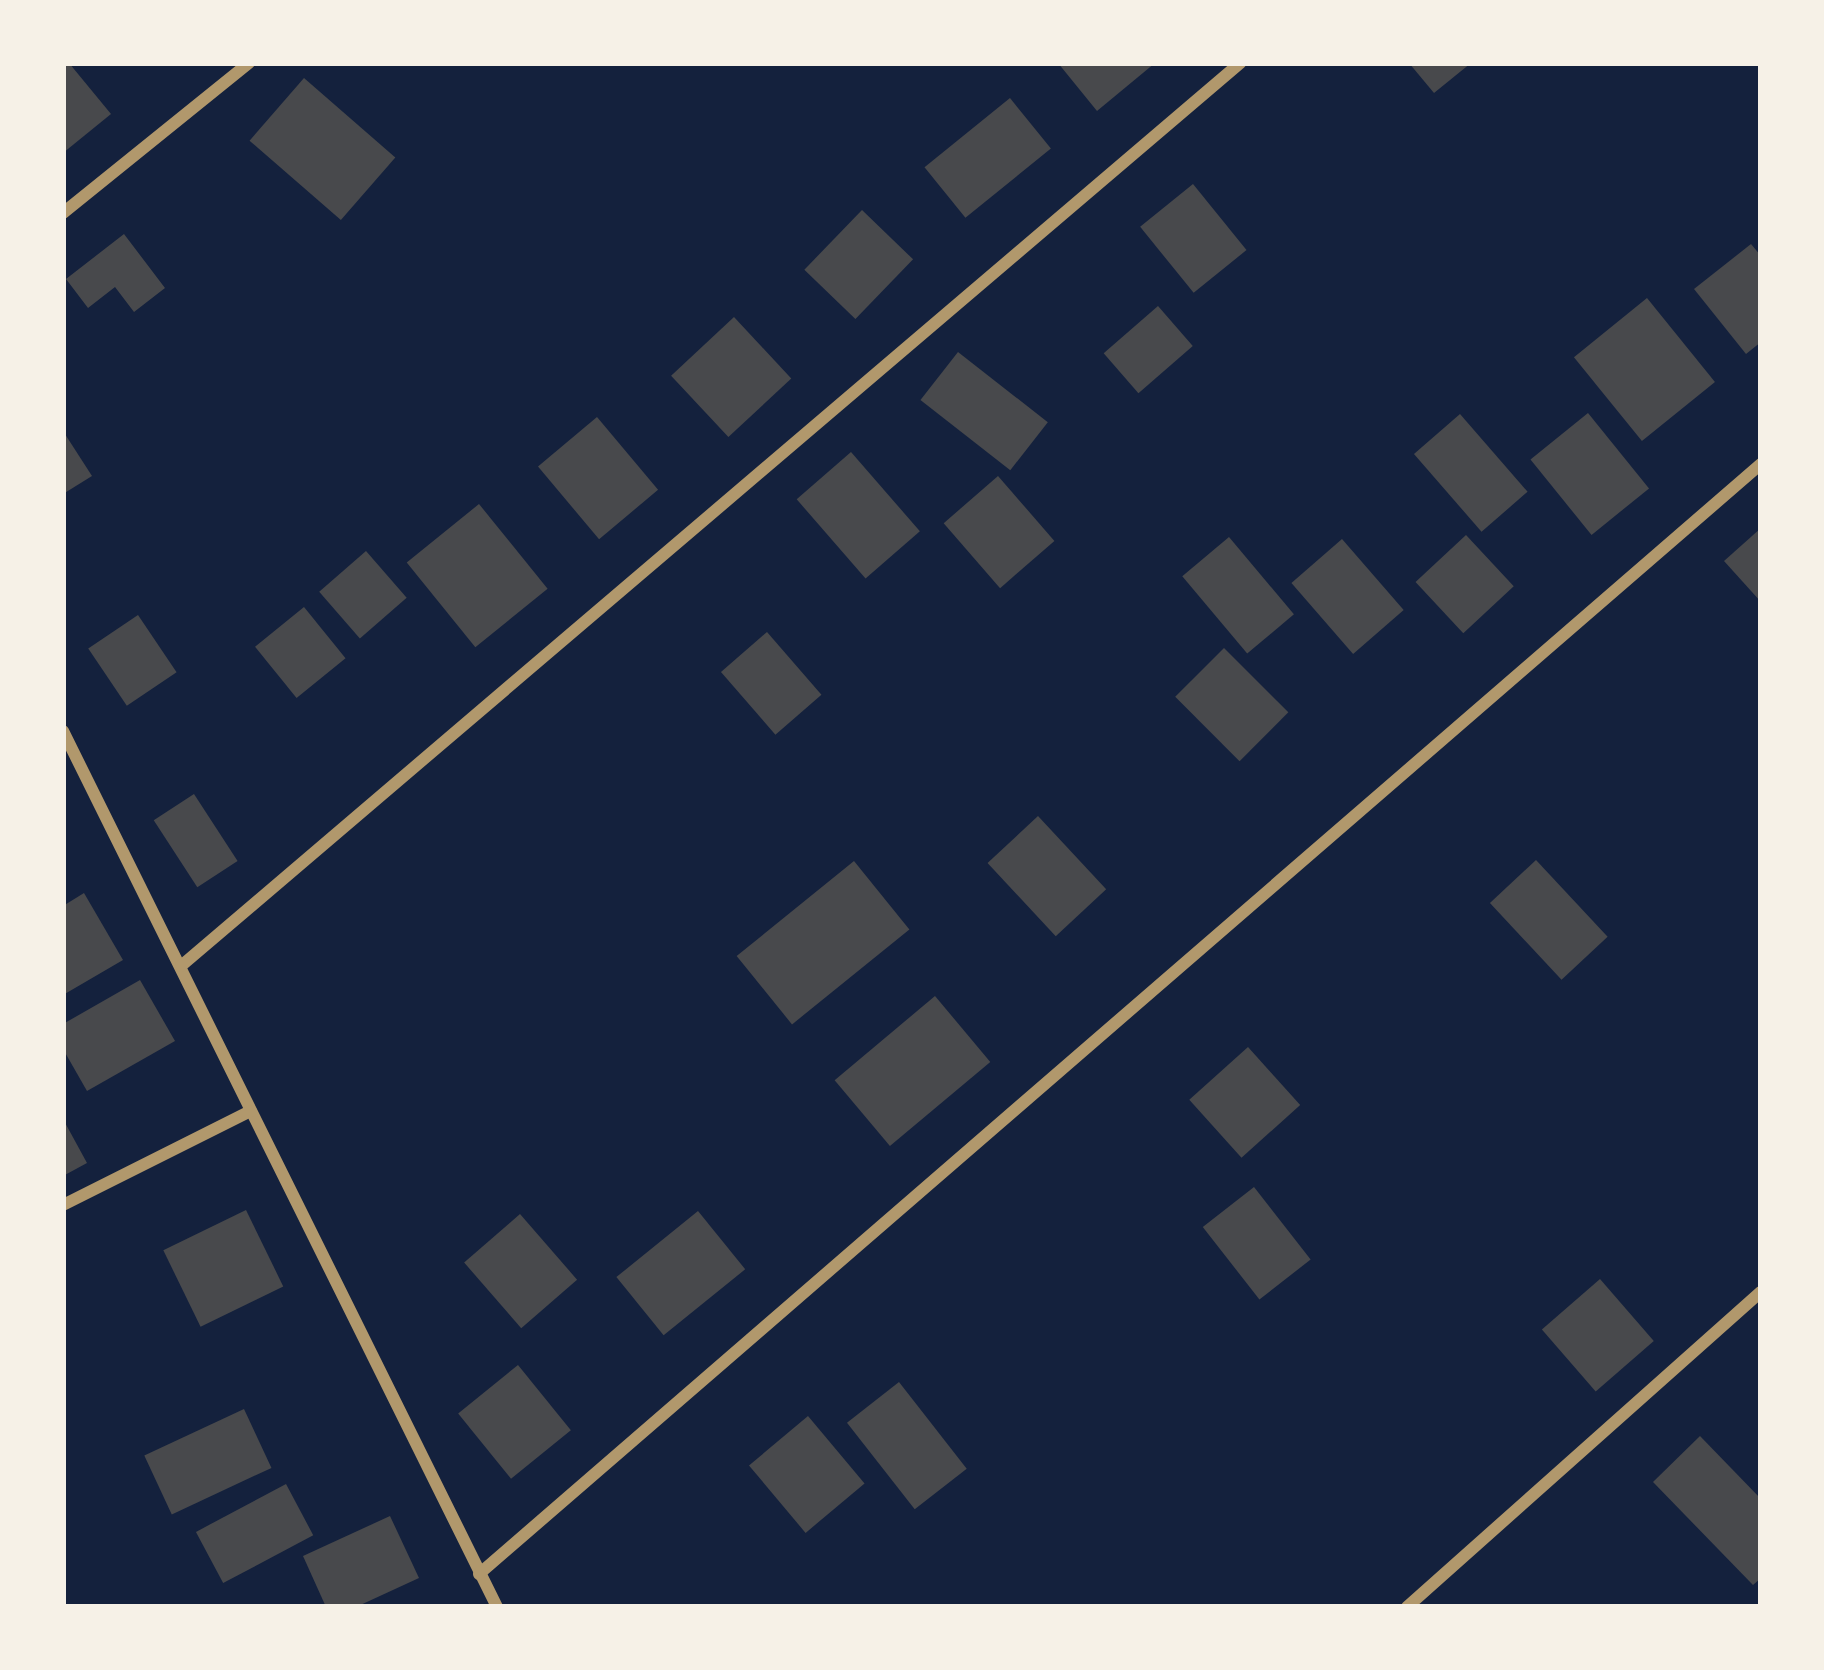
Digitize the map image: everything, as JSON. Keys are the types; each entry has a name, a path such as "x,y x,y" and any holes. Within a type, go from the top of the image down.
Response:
{"street":[{"path":"63,213 249,63"},
{"path":"181,966 1240,63"},
{"path":"479,1574 1761,464"},
{"path":"63,731 497,1607"},
{"path":"63,1205 251,1111"},
{"path":"1407,1607 1761,1292"}],"building":[{"path":"63,63 69,63 111,114 63,153"},
{"path":"1058,63 1155,63 1097,111"},
{"path":"1409,63 1471,63 1434,93"},
{"path":"304,78 395,157 341,220 250,141"},
{"path":"1010,98 1051,149 965,218 925,167"},
{"path":"1193,184 1246,250 1194,293 1140,227"},
{"path":"862,210 913,259 855,319 804,270"},
{"path":"124,234 165,288 134,312 115,287 88,308 66,279"},
{"path":"1751,244 1761,256 1761,342 1746,354 1694,289"},
{"path":"1647,298 1715,382 1642,441 1574,357"},
{"path":"1158,306 1193,346 1138,393 1104,353"},
{"path":"734,317 791,378 728,437 671,376"},
{"path":"958,352 1048,422 1010,470 920,400"},
{"path":"1588,413 1649,488 1592,535 1530,460"},
{"path":"1460,414 1528,492 1482,532 1414,454"},
{"path":"597,417 658,490 599,539 538,466"},
{"path":"63,431 92,476 63,494"},
{"path":"851,452 920,531 866,578 797,499"},
{"path":"998,476 1054,541 1000,588 944,523"},
{"path":"479,504 548,589 475,647 407,563"},
{"path":"1761,528 1761,602 1724,561"},
{"path":"1466,535 1514,586 1463,633 1416,582"},
{"path":"1229,537 1294,614 1247,654 1182,576"},
{"path":"1342,539 1404,610 1353,654 1291,583"},
{"path":"366,551 407,598 360,638 319,592"},
{"path":"304,607 346,658 297,698 255,647"},
{"path":"138,615 177,672 127,706 88,649"},
{"path":"767,632 821,695 775,735 721,672"},
{"path":"1224,648 1288,712 1240,761 1175,697"},
{"path":"194,794 238,861 197,887 154,820"},
{"path":"1038,816 1106,889 1056,936 988,863"},
{"path":"1536,860 1608,937 1562,980 1490,903"},
{"path":"854,861 909,929 792,1024 737,956"},
{"path":"84,893 123,960 63,995 63,906"},
{"path":"140,980 175,1041 87,1091 63,1049 63,1024"},
{"path":"935,996 990,1062 890,1146 835,1080"},
{"path":"1248,1047 1300,1105 1241,1158 1189,1100"},
{"path":"63,1119 87,1163 63,1176"},
{"path":"1254,1187 1311,1259 1259,1300 1203,1227"},
{"path":"246,1210 283,1286 201,1327 163,1250"},
{"path":"698,1211 745,1269 664,1335 616,1277"},
{"path":"520,1214 577,1280 521,1328 464,1263"},
{"path":"1600,1279 1654,1341 1596,1391 1542,1330"},
{"path":"518,1365 571,1430 511,1479 458,1413"},
{"path":"899,1382 967,1469 915,1509 847,1423"},
{"path":"244,1409 271,1468 172,1514 144,1455"},
{"path":"808,1416 865,1483 806,1533 749,1465"},
{"path":"1700,1436 1761,1499 1761,1578 1753,1585 1653,1482"},
{"path":"286,1484 313,1535 223,1583 196,1532"},
{"path":"390,1516 419,1578 356,1607 326,1607 303,1556"}]}
